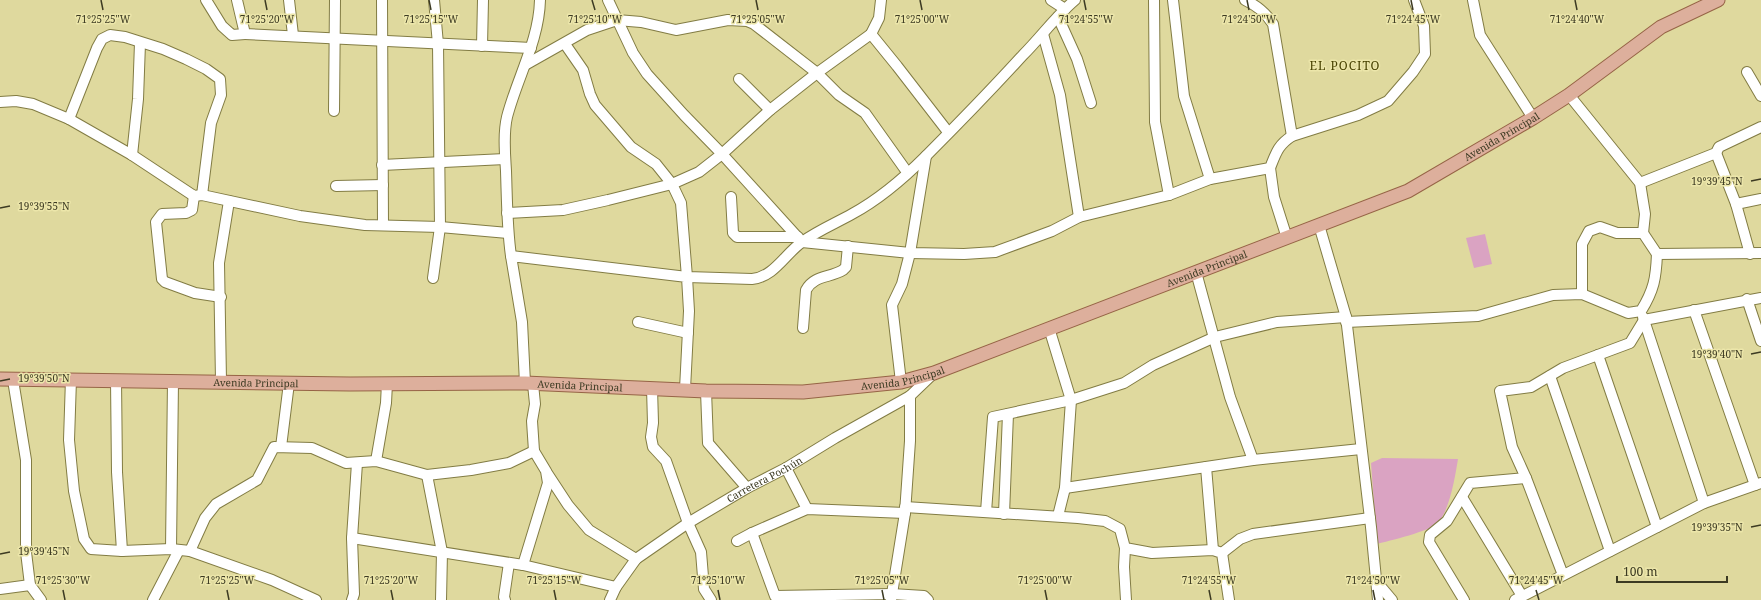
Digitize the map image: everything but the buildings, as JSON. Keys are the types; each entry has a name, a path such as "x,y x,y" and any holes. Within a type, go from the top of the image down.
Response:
{"main road":[{"name":"Avenida Principal","path":"0,379 288,383 529,383 706,391 803,392 900,382 934,373 1408,191 1533,118 1569,95 1660,27 1718,0"}],"street":[{"path":"206,0 222,26 232,35 294,35 335,39 531,48"},
{"path":"237,0 245,34"},
{"path":"289,0 294,35"},
{"path":"334,111 335,0"},
{"path":"382,0 383,225"},
{"path":"433,278 440,227 438,44 434,0"},
{"path":"482,46 483,0"},
{"path":"540,0 539,12 531,48 507,118 506,160 508,232 522,322 529,383 535,404 532,421 534,451 568,505 589,530 636,559"},
{"path":"608,0 633,53 647,74 800,240"},
{"path":"507,213 563,210 672,184 699,172 722,154 770,110 817,72 871,34 880,18 881,0"},
{"path":"1051,0 1065,9"},
{"path":"511,256 687,277 759,278 768,273 800,240 856,212 883,193 926,156 1075,0"},
{"path":"1154,0 1155,122 1169,195"},
{"path":"1173,0 1184,96 1210,179"},
{"path":"1245,0 1257,6 1267,15 1272,24 1292,136"},
{"path":"1286,238 1274,197 1270,168 1281,144 1292,136 1358,115 1388,101 1413,72 1426,54 1424,26 1414,0"},
{"path":"1474,1 1480,34 1533,118"},
{"path":"1058,17 1077,59 1091,103"},
{"path":"525,65 565,44 587,30 617,20 641,22 676,30 728,20 747,21 754,24 817,72 838,95 865,113 907,172"},
{"path":"871,34 948,132"},
{"path":"1043,34 1060,95 1078,218"},
{"path":"69,119 86,72 102,39 110,35 125,37 186,59 206,69 220,79 220,95 211,123 198,195 192,210 186,213 162,214 156,222 162,279 165,282 195,292 221,297"},
{"path":"132,155 138,99 140,43"},
{"path":"565,44 583,70 588,90 595,105 631,147 656,164 672,184 681,203 689,311 685,389"},
{"path":"1747,72 1761,96"},
{"path":"739,80 770,110"},
{"path":"1563,575 1526,478 1512,447 1500,392 1531,387 1563,368 1630,343 1643,316 1656,278 1656,254 1643,232 1645,214 1640,183 1569,95"},
{"path":"0,102 16,101 33,104 69,119 198,195 229,200 300,216 365,224 508,232"},
{"path":"1750,254 1736,204 1716,153 1719,146 1761,127"},
{"path":"1640,183 1716,153"},
{"path":"900,382 892,305 902,284 910,253 926,156"},
{"path":"382,165 439,161 506,160"},
{"path":"731,197 733,233 737,237 800,240 910,253 964,254 995,252 1052,231 1078,218 1169,195 1210,179 1270,168"},
{"path":"336,186 383,185"},
{"path":"1736,204 1761,199"},
{"path":"221,381 221,297 219,263 229,200"},
{"path":"1319,225 1346,320 1370,518 1378,600"},
{"path":"1582,294 1582,244 1589,231 1600,226 1617,233 1643,232"},
{"path":"803,328 806,290 808,286 817,279 843,270 846,267 848,246"},
{"path":"1656,254 1761,253"},
{"path":"1196,272 1215,337 1230,397 1252,460"},
{"path":"986,512 993,417 1071,400 1124,383 1154,365 1215,337 1277,322 1478,316 1553,295 1582,294 1628,313 1643,316 1694,310 1747,299 1761,298"},
{"path":"1747,299 1761,341"},
{"path":"1462,497 1518,598 1704,503 1758,484 1694,310"},
{"path":"1643,316 1704,503"},
{"path":"638,322 688,333"},
{"path":"1049,328 1071,400 1065,488 1058,516"},
{"path":"1598,355 1657,526"},
{"name":"Carretera Pochún","path":"610,600 616,587 636,559 688,523 910,396 934,373"},
{"path":"1550,376 1610,551"},
{"path":"71,379 69,440 74,491 84,539 91,549 122,551 190,551 272,580 316,600"},
{"path":"13,380 26,460 26,552 30,585 41,600"},
{"path":"116,380 117,472 122,551"},
{"path":"153,600 175,550 173,381"},
{"path":"281,447 288,383"},
{"path":"376,461 386,403 387,383"},
{"path":"652,388 652,446 666,461 688,523 701,552 704,589 711,600"},
{"path":"706,391 708,443 747,488"},
{"path":"891,597 905,510 910,441 910,396"},
{"path":"1004,514 1008,414"},
{"path":"190,551 205,518 216,504 257,480 274,447 312,448 346,463 376,461 428,475 471,470 510,463 534,451"},
{"path":"1065,488 1252,460 1361,449"},
{"path":"352,600 354,594 352,538 357,463"},
{"path":"1206,467 1218,551 1229,600"},
{"path":"786,468 807,509"},
{"path":"523,565 548,483 546,471"},
{"path":"428,475 442,552 441,600"},
{"path":"1464,600 1429,542 1430,535 1447,521 1470,483 1526,478"},
{"path":"737,541 807,509 986,512 1058,516 1105,522 1120,529 1126,548 1124,566 1126,600"},
{"path":"1126,548 1152,553 1218,551 1253,534 1370,518"},
{"path":"752,533 775,596 924,596 928,600"},
{"path":"352,538 523,565 616,587"},
{"path":"505,600 504,597 509,563"},
{"path":"1376,581 1392,600"},
{"path":"0,589 30,585"},
{"path":"880,600 891,597"}],"shaded area":[{"path":"1485,234 1492,264 1474,268 1466,238"},
{"path":"1382,458 1458,459 1449,501 1446,510 1438,523 1419,532 1377,544 1371,463"}],"district":[{"name":"EL POCITO","path":"1345,66"}]}
